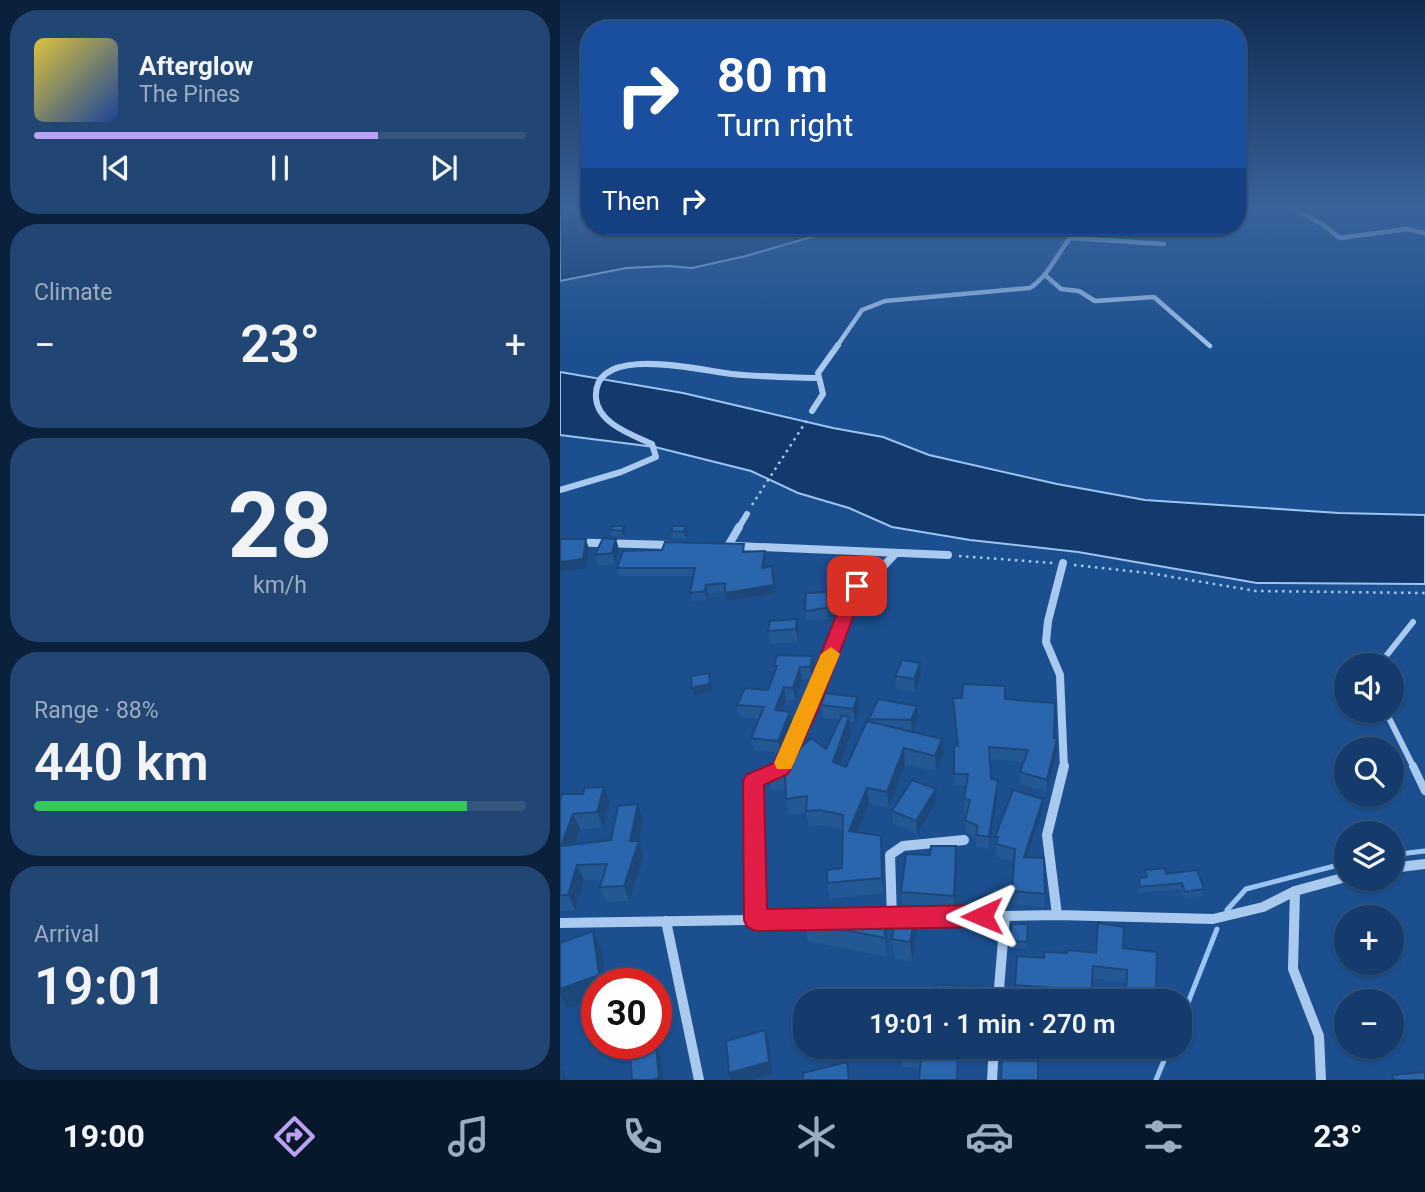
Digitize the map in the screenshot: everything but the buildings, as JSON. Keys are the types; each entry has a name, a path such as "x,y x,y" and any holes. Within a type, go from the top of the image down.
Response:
{"street":[{"path":"812,411 823,394 818,378 821,368 862,310 873,304 1021,290 1037,285 1058,256"},
{"path":"1045,275 1061,289 1079,291 1095,301 1154,297 1210,346"},
{"path":"560,490 621,472 656,457 652,444 606,419 596,403 596,389 601,378 615,370 646,363 720,373 818,378"},
{"path":"728,546 747,514"},
{"path":"560,542 677,545"},
{"path":"715,545 818,547 894,555 948,555"},
{"path":"756,920 753,781 781,768 808,712 857,586 889,563 894,555"},
{"path":"1057,915 1047,835 1065,762 1060,675 1046,642 1048,621 1063,563"},
{"path":"892,918 890,855 903,846 964,840"},
{"path":"1404,866 1425,864"},
{"path":"865,918 1057,915 1213,919 1263,907 1294,891 1334,880"},
{"path":"1294,891 1293,969 1319,1036 1321,1080"},
{"path":"999,989 1005,916"},
{"path":"560,923 824,919"},
{"path":"666,921 699,1080"},
{"path":"992,1080 993,1059"}],"lane":[{"path":"1388,653 1413,622"},
{"path":"1391,723 1425,792"}],"path":[{"path":"747,514 812,411"},
{"path":"948,555 1063,563 1149,573 1256,592 1425,593"}],"water":[{"path":"560,256 744,256 692,268 626,268 560,281"},
{"path":"560,372 683,393 883,437 929,455 1057,484 1145,500 1339,513 1425,515 1425,584 1257,583 1078,552 970,540 892,527 849,508 798,493 751,471 655,447 560,435"}],"waterway":[{"path":"1404,853 1425,851"},
{"path":"1227,910 1246,889 1334,866"},
{"path":"1192,993 1217,929"},
{"path":"1156,1080 1165,1059"}],"slow traffic":[{"path":"784,763 831,654"}],"route":[{"path":"857,586 808,712 781,768 776,773 759,776 753,781 756,920 982,916"}]}
